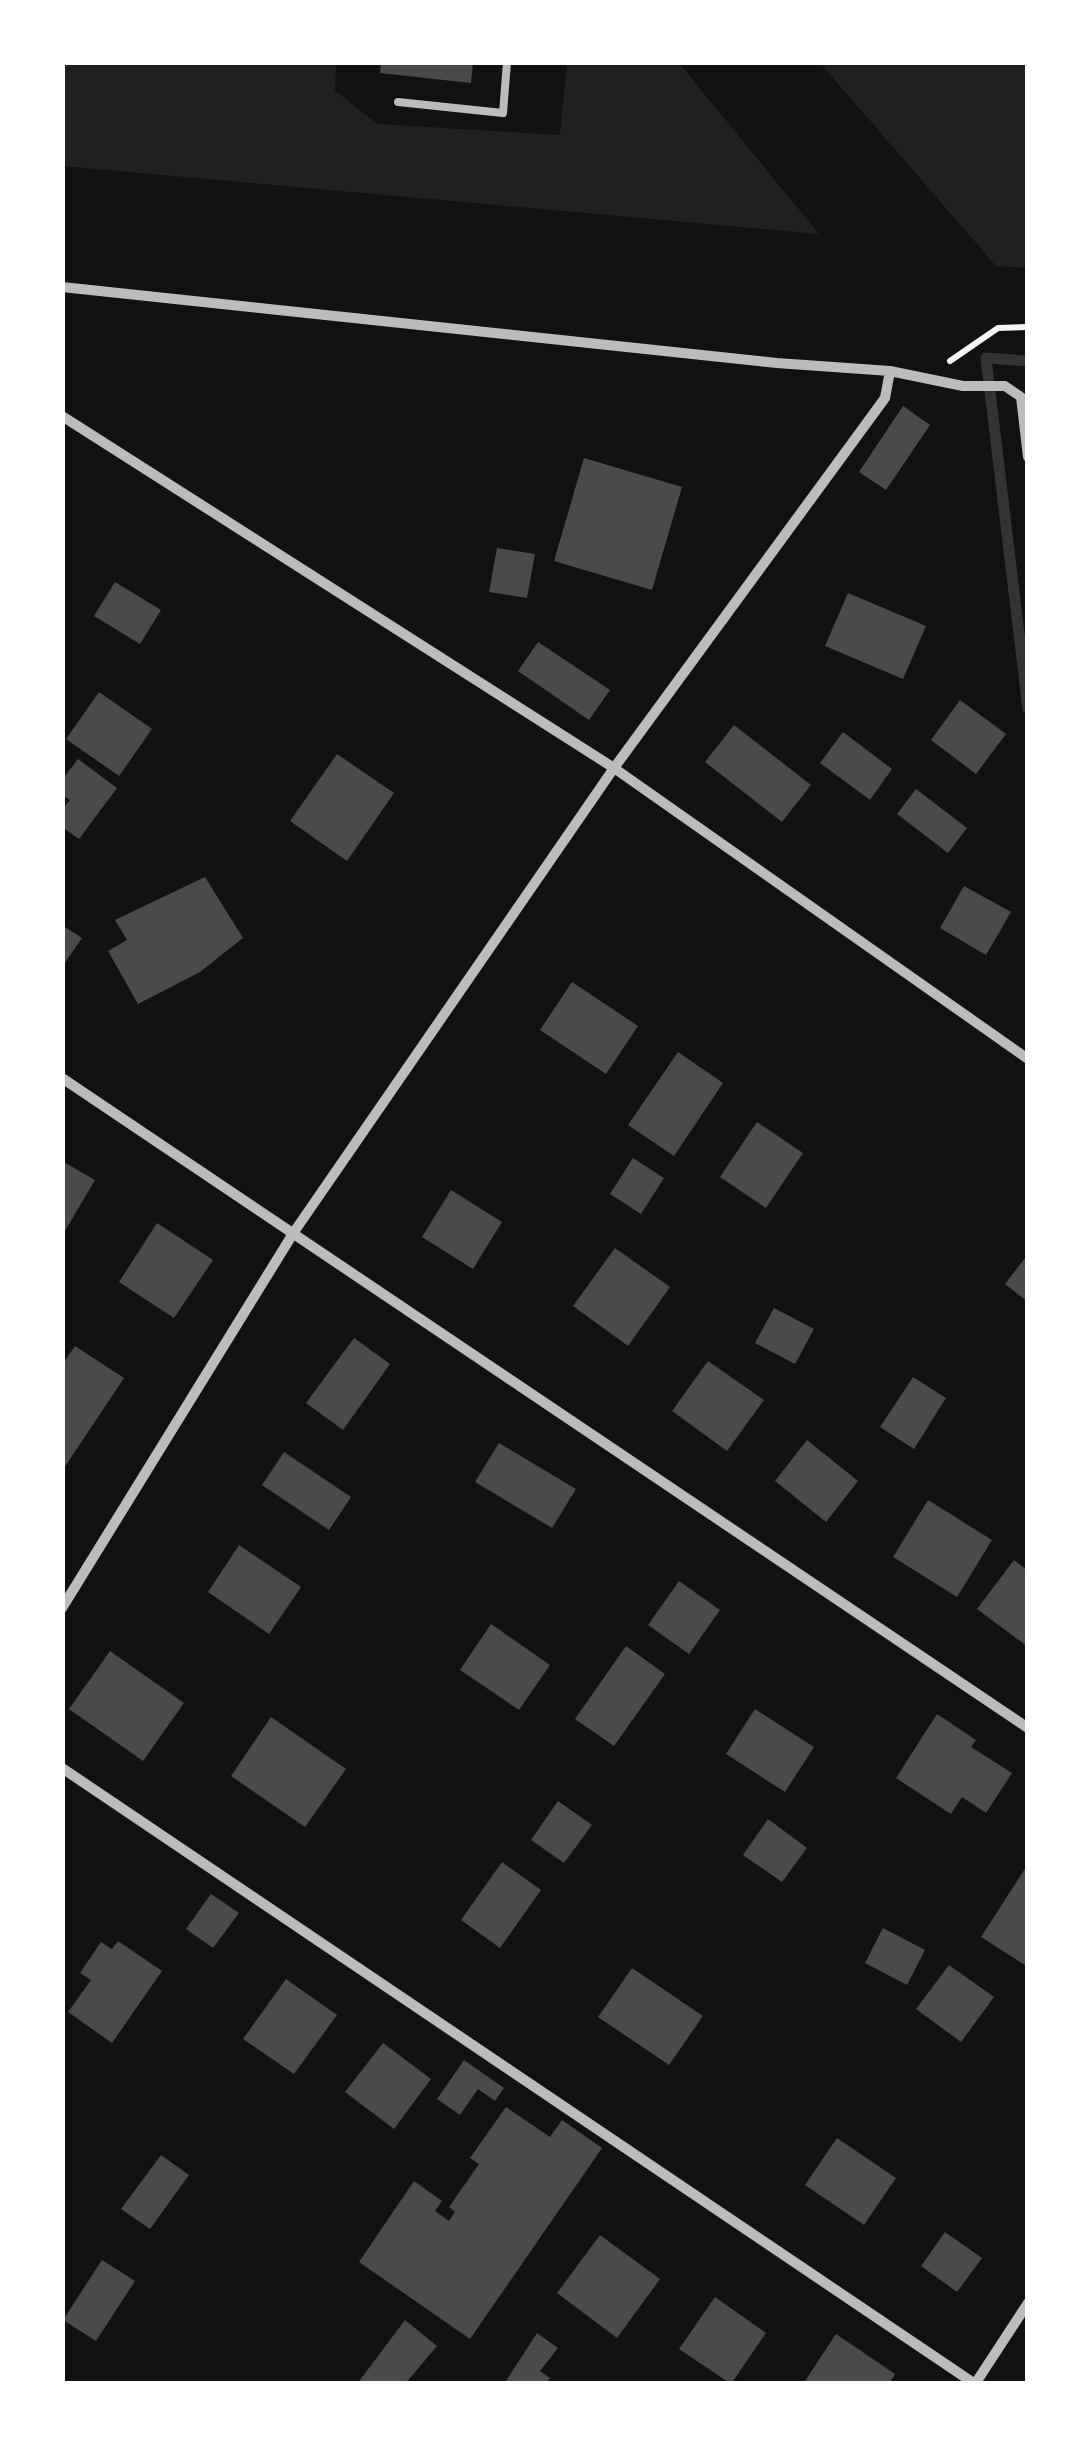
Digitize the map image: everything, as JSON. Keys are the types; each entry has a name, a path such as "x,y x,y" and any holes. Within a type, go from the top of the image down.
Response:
{"street":[{"path":"62,287 758,361 890,370 963,386 1005,386 1024,400 1028,457"},
{"path":"62,1608 294,1232 614,768 884,398 890,370"},
{"path":"62,416 614,768 1028,1059"},
{"path":"62,1078 1028,1728"},
{"path":"62,1768 975,2384 1028,2303"}],"lane":[{"path":"398,102 503,113 507,62"}],"path":[{"path":"924,378 998,328 1028,327"}],"shaded area":[{"path":"62,63 336,63 335,91 378,124 560,135 567,63 679,63 819,234 63,166"},
{"path":"820,63 1027,63 1027,268 996,266"}],"building":[{"path":"381,62 473,62 471,83 380,73"},
{"path":"903,406 930,425 886,490 859,472"},
{"path":"584,458 682,487 652,590 554,561"},
{"path":"497,548 535,554 527,598 489,592"},
{"path":"115,582 161,610 140,644 94,616"},
{"path":"848,593 926,626 903,679 825,646"},
{"path":"538,642 610,690 589,720 518,671"},
{"path":"99,692 152,729 119,776 66,739"},
{"path":"960,700 1006,734 976,774 931,740"},
{"path":"734,725 811,785 782,822 705,762"},
{"path":"843,732 892,769 870,800 820,763"},
{"path":"337,754 394,793 347,861 290,821"},
{"path":"78,759 117,788 79,839 62,827 62,810 70,800 62,795 62,780"},
{"path":"916,789 967,828 948,853 897,814"},
{"path":"205,877 243,938 200,972 138,1004 108,951 127,940 115,920"},
{"path":"964,886 1011,912 986,955 940,928"},
{"path":"62,925 82,938 62,967"},
{"path":"572,982 638,1026 606,1074 540,1030"},
{"path":"678,1052 723,1083 674,1156 628,1125"},
{"path":"757,1122 803,1153 766,1208 720,1177"},
{"path":"633,1158 664,1178 641,1214 610,1194"},
{"path":"62,1161 95,1180 62,1236"},
{"path":"451,1190 502,1222 473,1269 422,1237"},
{"path":"157,1223 213,1260 174,1318 119,1282"},
{"path":"615,1248 670,1287 628,1346 573,1306"},
{"path":"1028,1254 1028,1302 1005,1284"},
{"path":"774,1308 814,1329 795,1364 755,1343"},
{"path":"354,1338 390,1364 343,1430 306,1403"},
{"path":"75,1346 124,1378 62,1471 62,1365"},
{"path":"708,1361 764,1400 727,1451 672,1411"},
{"path":"913,1377 946,1398 914,1449 880,1427"},
{"path":"807,1440 858,1481 826,1522 775,1481"},
{"path":"499,1443 576,1489 552,1528 475,1482"},
{"path":"284,1452 351,1497 329,1530 262,1485"},
{"path":"928,1500 992,1540 957,1597 893,1557"},
{"path":"239,1545 301,1587 269,1634 208,1592"},
{"path":"1014,1560 1028,1571 1028,1647 977,1609"},
{"path":"679,1581 720,1610 689,1654 648,1625"},
{"path":"491,1624 550,1665 519,1710 460,1670"},
{"path":"626,1646 665,1674 614,1746 575,1719"},
{"path":"110,1651 184,1703 143,1761 69,1709"},
{"path":"755,1709 814,1747 785,1792 726,1754"},
{"path":"937,1714 976,1740 971,1747 1012,1773 986,1813 962,1797 951,1814 896,1778"},
{"path":"271,1717 346,1769 305,1827 231,1776"},
{"path":"558,1801 592,1825 564,1863 531,1840"},
{"path":"768,1819 807,1848 782,1882 743,1855"},
{"path":"502,1862 541,1890 500,1948 461,1920"},
{"path":"1028,1864 1028,1967 981,1937"},
{"path":"211,1894 239,1913 213,1948 186,1929"},
{"path":"883,1928 925,1950 907,1985 865,1963"},
{"path":"118,1941 162,1971 112,2043 68,2012 91,1980 80,1973 101,1942 112,1949"},
{"path":"949,1965 994,1997 961,2042 916,2009"},
{"path":"632,1968 703,2016 669,2065 598,2017"},
{"path":"286,1979 337,2015 294,2074 243,2039"},
{"path":"383,2043 431,2079 394,2129 345,2092"},
{"path":"464,2060 504,2088 495,2101 478,2089 460,2115 437,2099"},
{"path":"506,2107 550,2137 562,2120 602,2148 470,2339 359,2262 414,2181 442,2201 435,2211 449,2221 455,2212 449,2207 479,2164 470,2158"},
{"path":"837,2138 896,2178 864,2225 805,2185"},
{"path":"161,2155 189,2175 150,2229 121,2209"},
{"path":"945,2232 982,2258 957,2292 921,2266"},
{"path":"600,2235 660,2279 617,2338 557,2293"},
{"path":"102,2260 135,2281 96,2341 63,2320"},
{"path":"715,2297 766,2333 731,2384 679,2349"},
{"path":"405,2320 437,2346 405,2384 357,2384"},
{"path":"537,2333 558,2348 540,2371 550,2378 546,2384 504,2384"},
{"path":"836,2334 895,2374 889,2384 803,2384"}],"waterway":[{"path":"1028,361 986,358 1028,709"}]}
